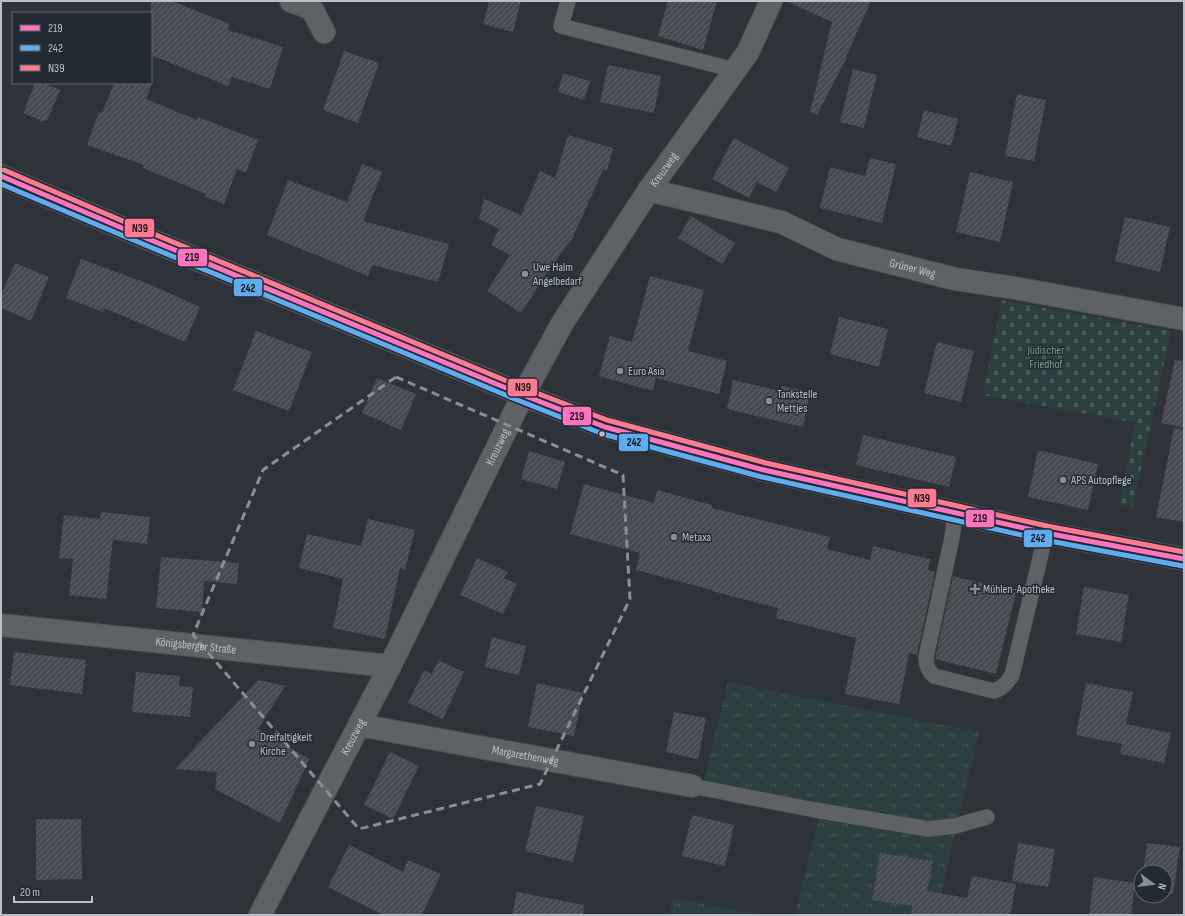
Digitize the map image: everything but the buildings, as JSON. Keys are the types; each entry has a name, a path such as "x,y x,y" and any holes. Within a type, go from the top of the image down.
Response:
{"street":[{"path":"291,1 312,9 324,32"},
{"name":"Kreuzweg","path":"260,915 390,666 523,395 563,322 649,190 748,52 771,1"},
{"path":"1,176 523,395 605,427 757,468 1046,533 1184,559"},
{"name":"Grüner Weg","path":"649,190 781,222 837,249 955,280 1015,288 1184,319"},
{"name":"Königsberger Straße","path":"1,625 390,666"},
{"name":"Margarethenweg","path":"359,725 692,786"}],"lane":[{"path":"568,1 562,26 735,70"},
{"path":"955,513 952,538 926,657 926,665 929,672 934,676 994,691 1001,688 1008,682 1012,675 1046,533"},
{"path":"692,786 815,810 928,829 955,826 987,817"}],"highlighted area":[{"path":"396,377 623,475 630,599 540,784 359,829 193,635 263,470"}],"green space":[{"name":"Jüdischer Friedhof","path":"1002,300 1171,331 1133,507 1119,504 1135,423 983,395"},
{"path":"728,682 979,732 936,915 795,915 819,815 701,793"},
{"path":"673,898 759,915 669,915"}],"transit line":[{"name":"N39","path":"4,170 526,389 607,420 766,463 1047,526 1184,552"},
{"name":"219","path":"1,176 523,395 605,427 764,470 1046,533 1184,559"},
{"name":"242","path":"1,184 520,401 603,434 762,477 1044,540 1183,566"}],"place":[{"name":"Uwe Halm Angelbedarf","path":"525,274"},
{"name":"Euro Asia","path":"620,371"},
{"name":"Tankstelle Mettjes","path":"769,401"},
{"name":"APS Autopflege","path":"1063,480"},
{"name":"Metaxa","path":"674,537"},
{"name":"Mühlen-Apotheke","path":"975,589"},
{"name":"Dreifaltigkeit Kirche","path":"252,744"}]}
